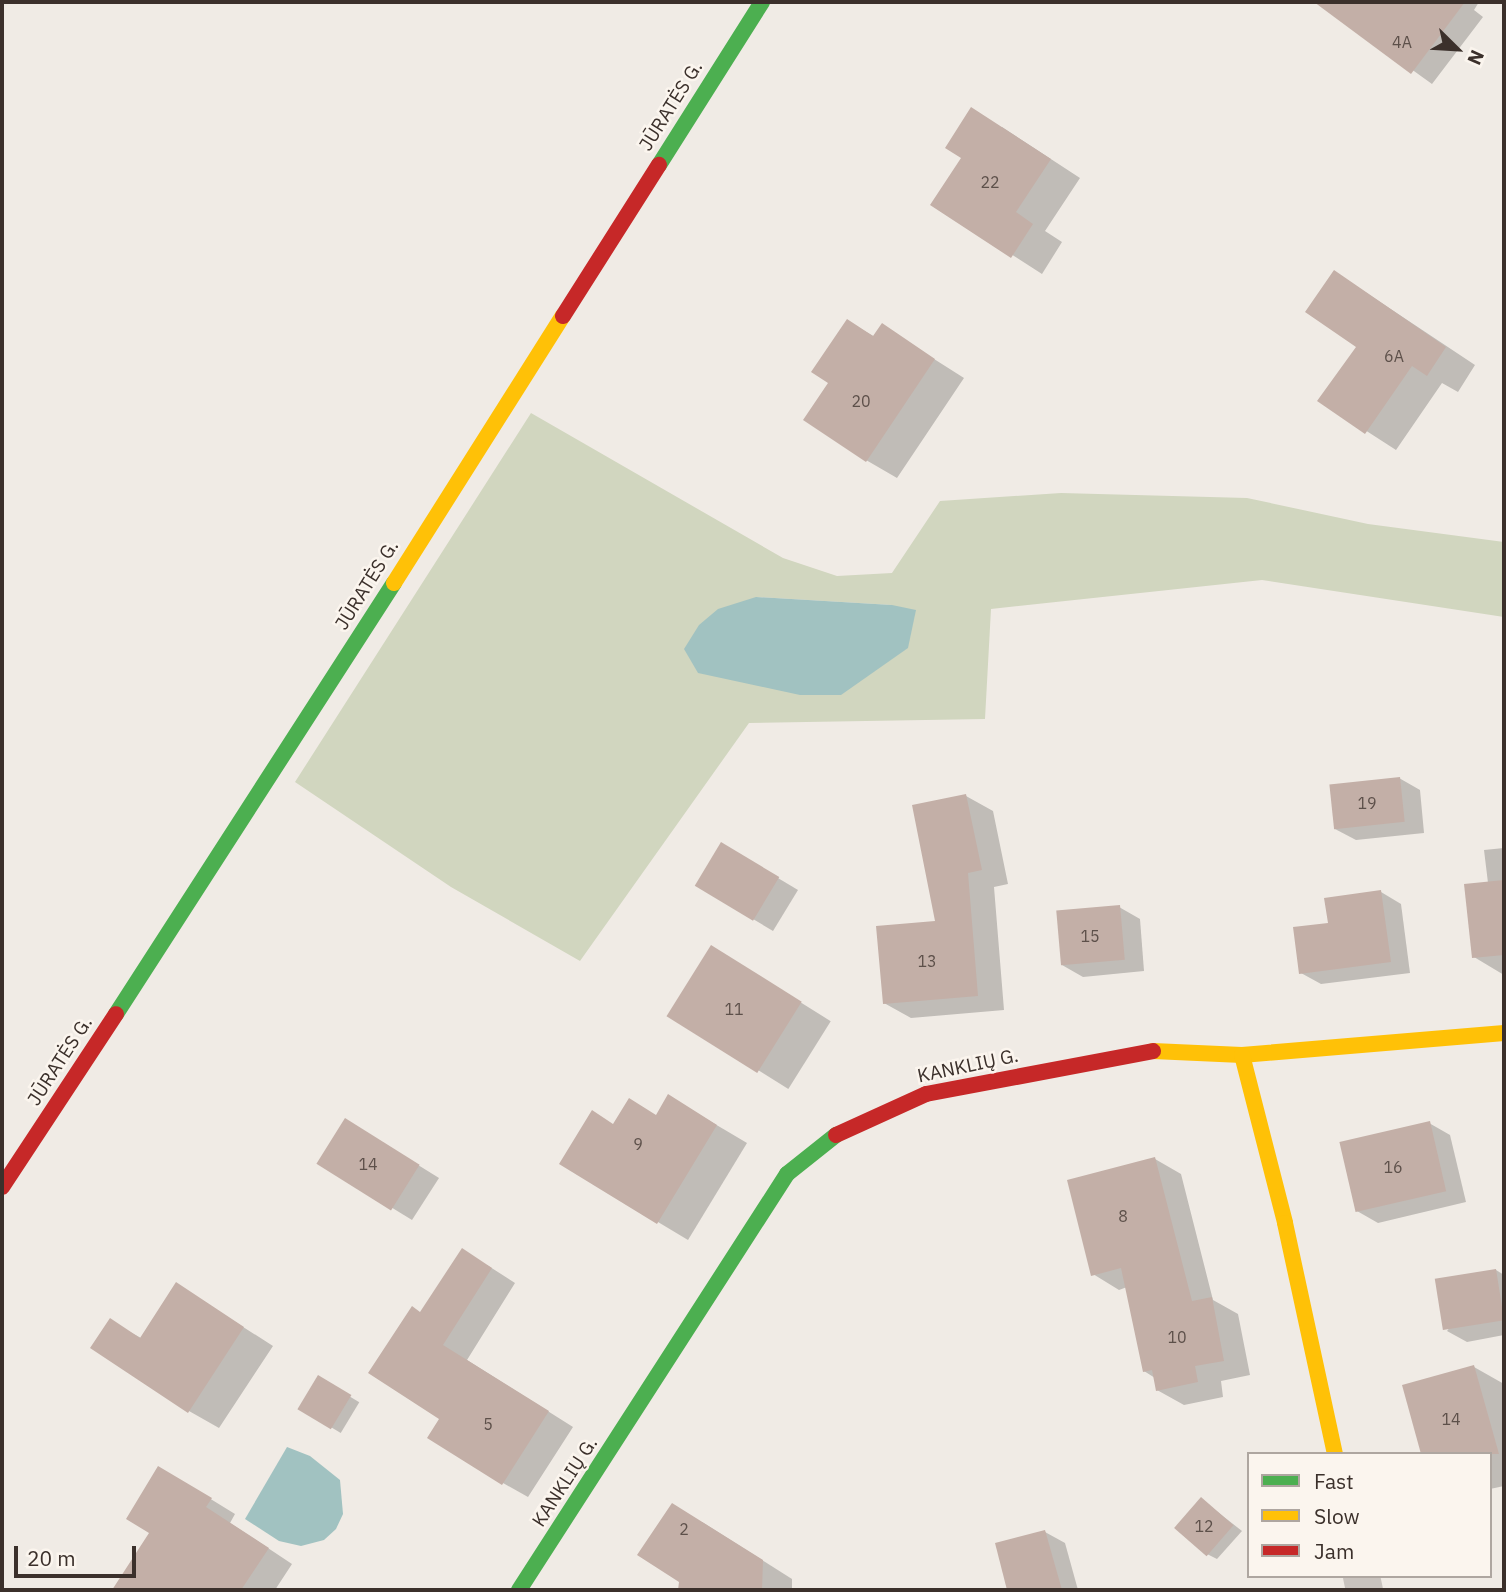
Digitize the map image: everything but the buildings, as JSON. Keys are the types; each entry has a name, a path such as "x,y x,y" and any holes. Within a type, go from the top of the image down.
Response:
{"street":[{"name":"JŪRATĖS G.","path":"2,1187 243,821 762,2"},
{"name":"KANKLIŲ G.","path":"519,1590 787,1174 843,1129 926,1094 1144,1051 1242,1055 1504,1033"},
{"path":"1242,1055 1285,1223 1335,1452"}],"green space":[{"path":"531,413 783,558 837,576 892,573 940,501 1061,493 1247,498 1368,524 1504,542 1504,617 1262,580 991,609 985,719 749,723 580,961 451,887 295,782","holes":["756,597 892,605 907,648 878,668"]}],"water":[{"path":"756,597 892,605 916,610 908,648 841,695 800,695 698,673 684,649 699,625 718,609"},
{"path":"287,1447 310,1456 340,1480 343,1514 336,1529 324,1540 301,1546 279,1541 245,1519"}],"traffic: fast":[{"path":"659,165 762,2"},
{"path":"116,1014 394,583"},
{"path":"519,1590 787,1174 836,1135"}],"traffic: slow":[{"path":"394,583 563,316"},
{"path":"1153,1051 1242,1055 1504,1033"},
{"path":"1242,1055 1285,1223 1335,1452"}],"traffic: jam":[{"path":"563,316 659,165"},
{"path":"2,1187 116,1014"},
{"path":"836,1135 926,1094 1153,1051"}]}
